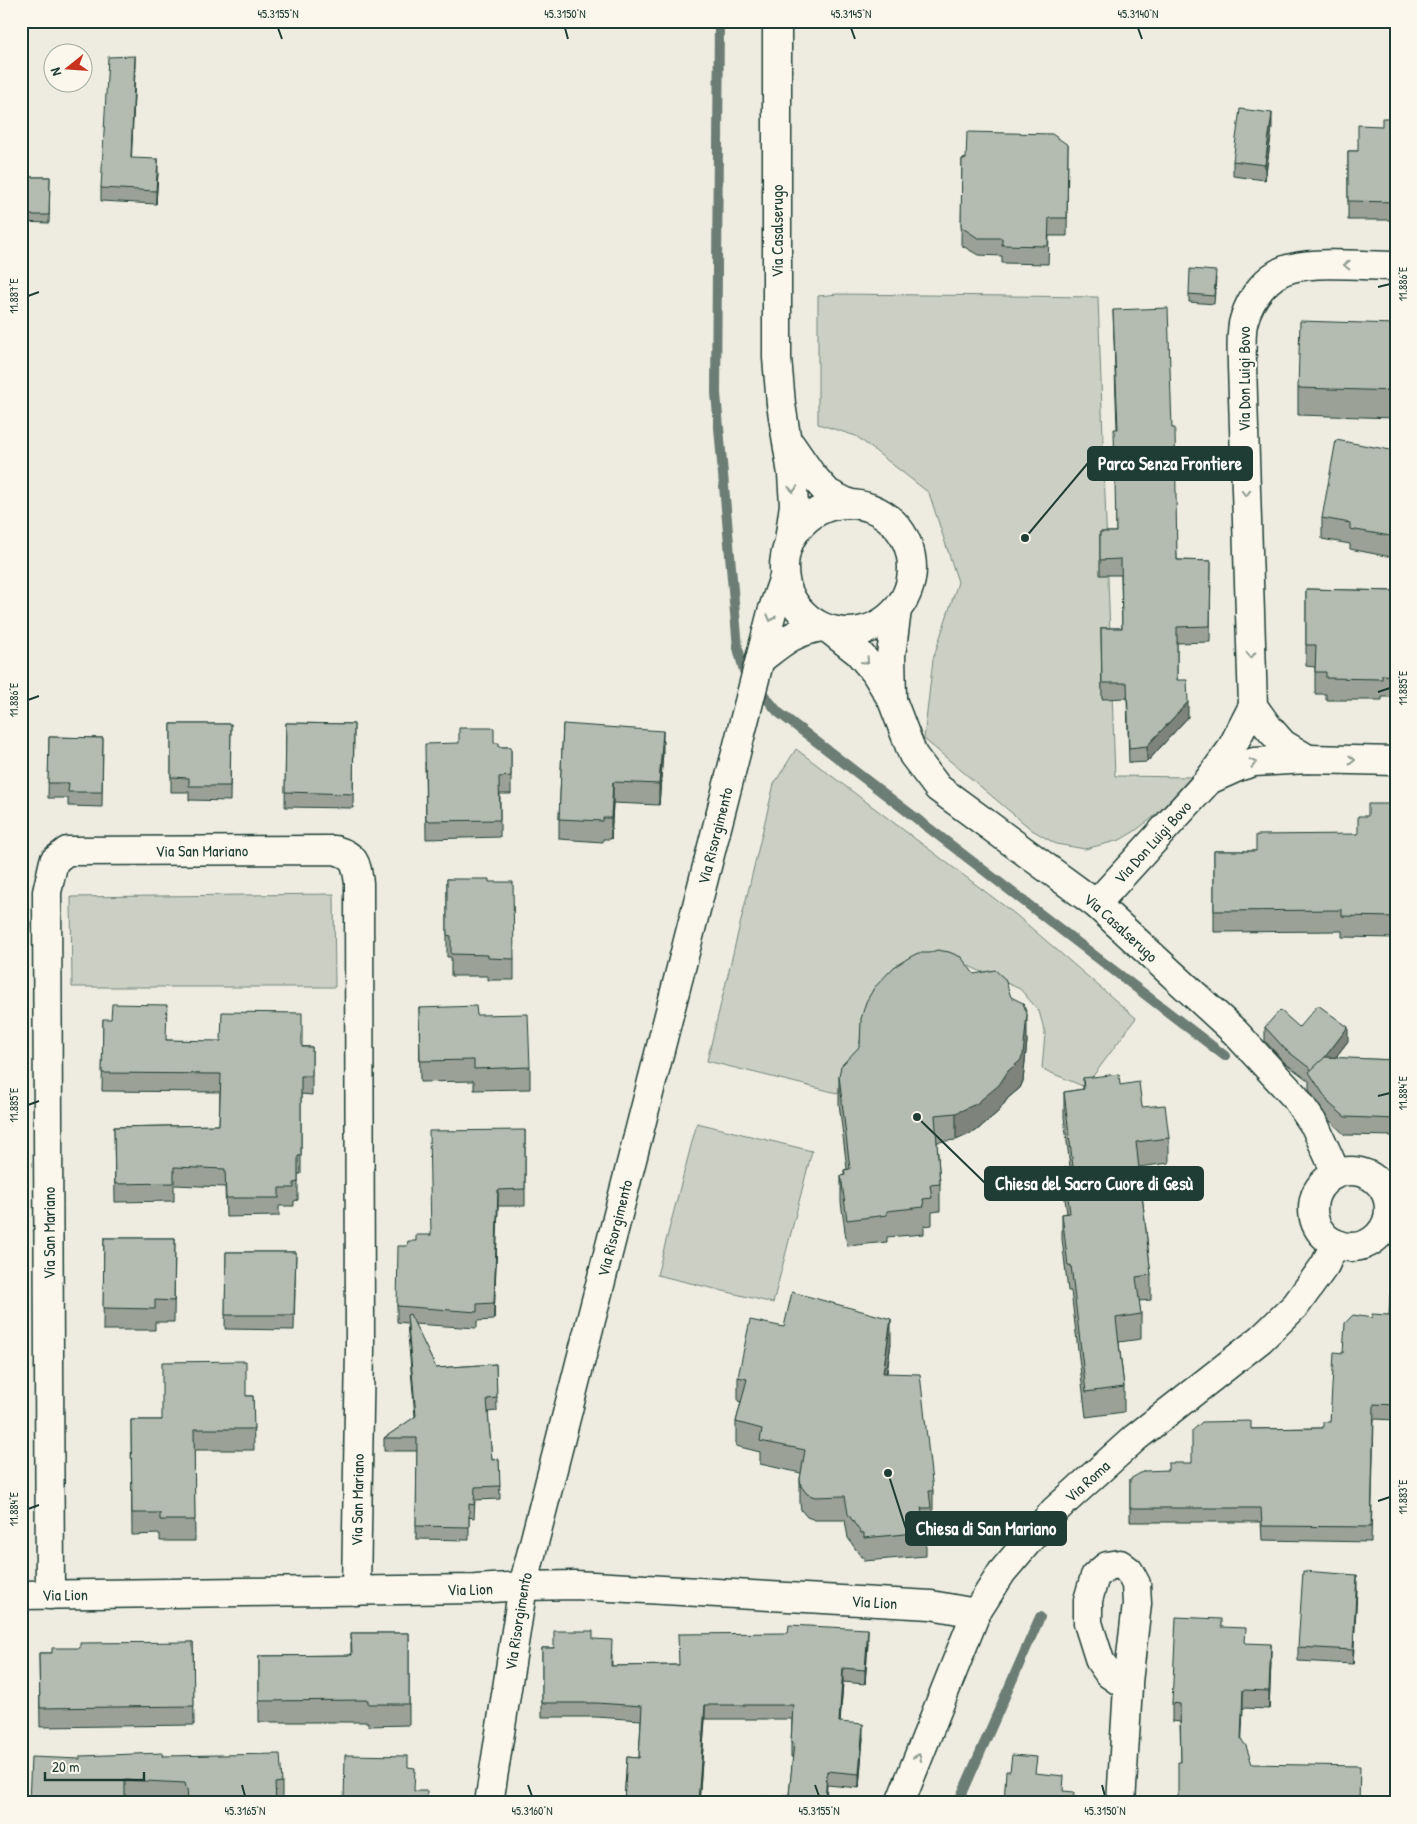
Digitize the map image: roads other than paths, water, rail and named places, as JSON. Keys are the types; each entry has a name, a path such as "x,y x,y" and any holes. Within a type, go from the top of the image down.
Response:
{"street":[{"name":"Via Casalserugo","path":"777,21 777,358 781,404 788,440 794,505 789,541"},
{"name":"Via Don Luigi Bovo","path":"1096,904 1208,781 1230,751 1253,706 1242,366 1244,321 1257,292 1275,276 1290,268 1310,265 1396,266"},
{"path":"760,662 790,636 805,630 826,628 849,633 867,630 883,622 898,610 907,595 912,577 912,558 907,541 897,525 883,513 866,506 848,503 828,493 811,474 788,440"},
{"path":"826,628 800,610 790,595 784,577 784,558 789,541 799,526 813,513 830,506 848,503"},
{"name":"Via Risorgimento","path":"488,1803 523,1586 772,612 784,577"},
{"name":"Via Casalserugo","path":"892,700 891,655 898,610"},
{"name":"Via Casalserugo","path":"826,628 858,652 875,672 892,700 913,755 938,788 1096,904 1235,1032 1295,1097 1315,1126 1336,1173"},
{"name":"Via Don Luigi Bovo","path":"1253,706 1268,727 1284,744 1308,758"},
{"name":"Via Don Luigi Bovo","path":"1208,781 1254,762 1308,758 1396,761"},
{"name":"Via San Mariano","path":"50,1595 47,892 54,861 67,851 335,850 348,854 356,862 360,883 360,1348 356,1591"},
{"path":"1357,1171 1386,1179 1383,1188 1390,1208 1386,1224 1386,1241 1368,1243 1356,1247 1346,1246 1335,1243 1319,1229 1314,1218 1313,1208 1319,1187 1327,1179 1336,1173 1357,1171"},
{"name":"Via Roma","path":"900,1803 976,1613 1002,1572 1054,1511 1135,1438 1261,1339 1296,1305 1325,1265 1335,1243"},
{"name":"Via Lion","path":"21,1595 476,1590 574,1584 921,1604 976,1613"},
{"path":"1121,1803 1128,1687"}],"waterway":[{"path":"719,21 716,393 738,648 744,671 778,712 1225,1056"},
{"path":"958,1803 1040,1617"}],"place":[{"name":"Parco Senza Frontiere","path":"1025,538"},
{"name":"Chiesa del Sacro Cuore di Gesù","path":"917,1117"},
{"name":"Chiesa di San Mariano","path":"888,1473"}]}
